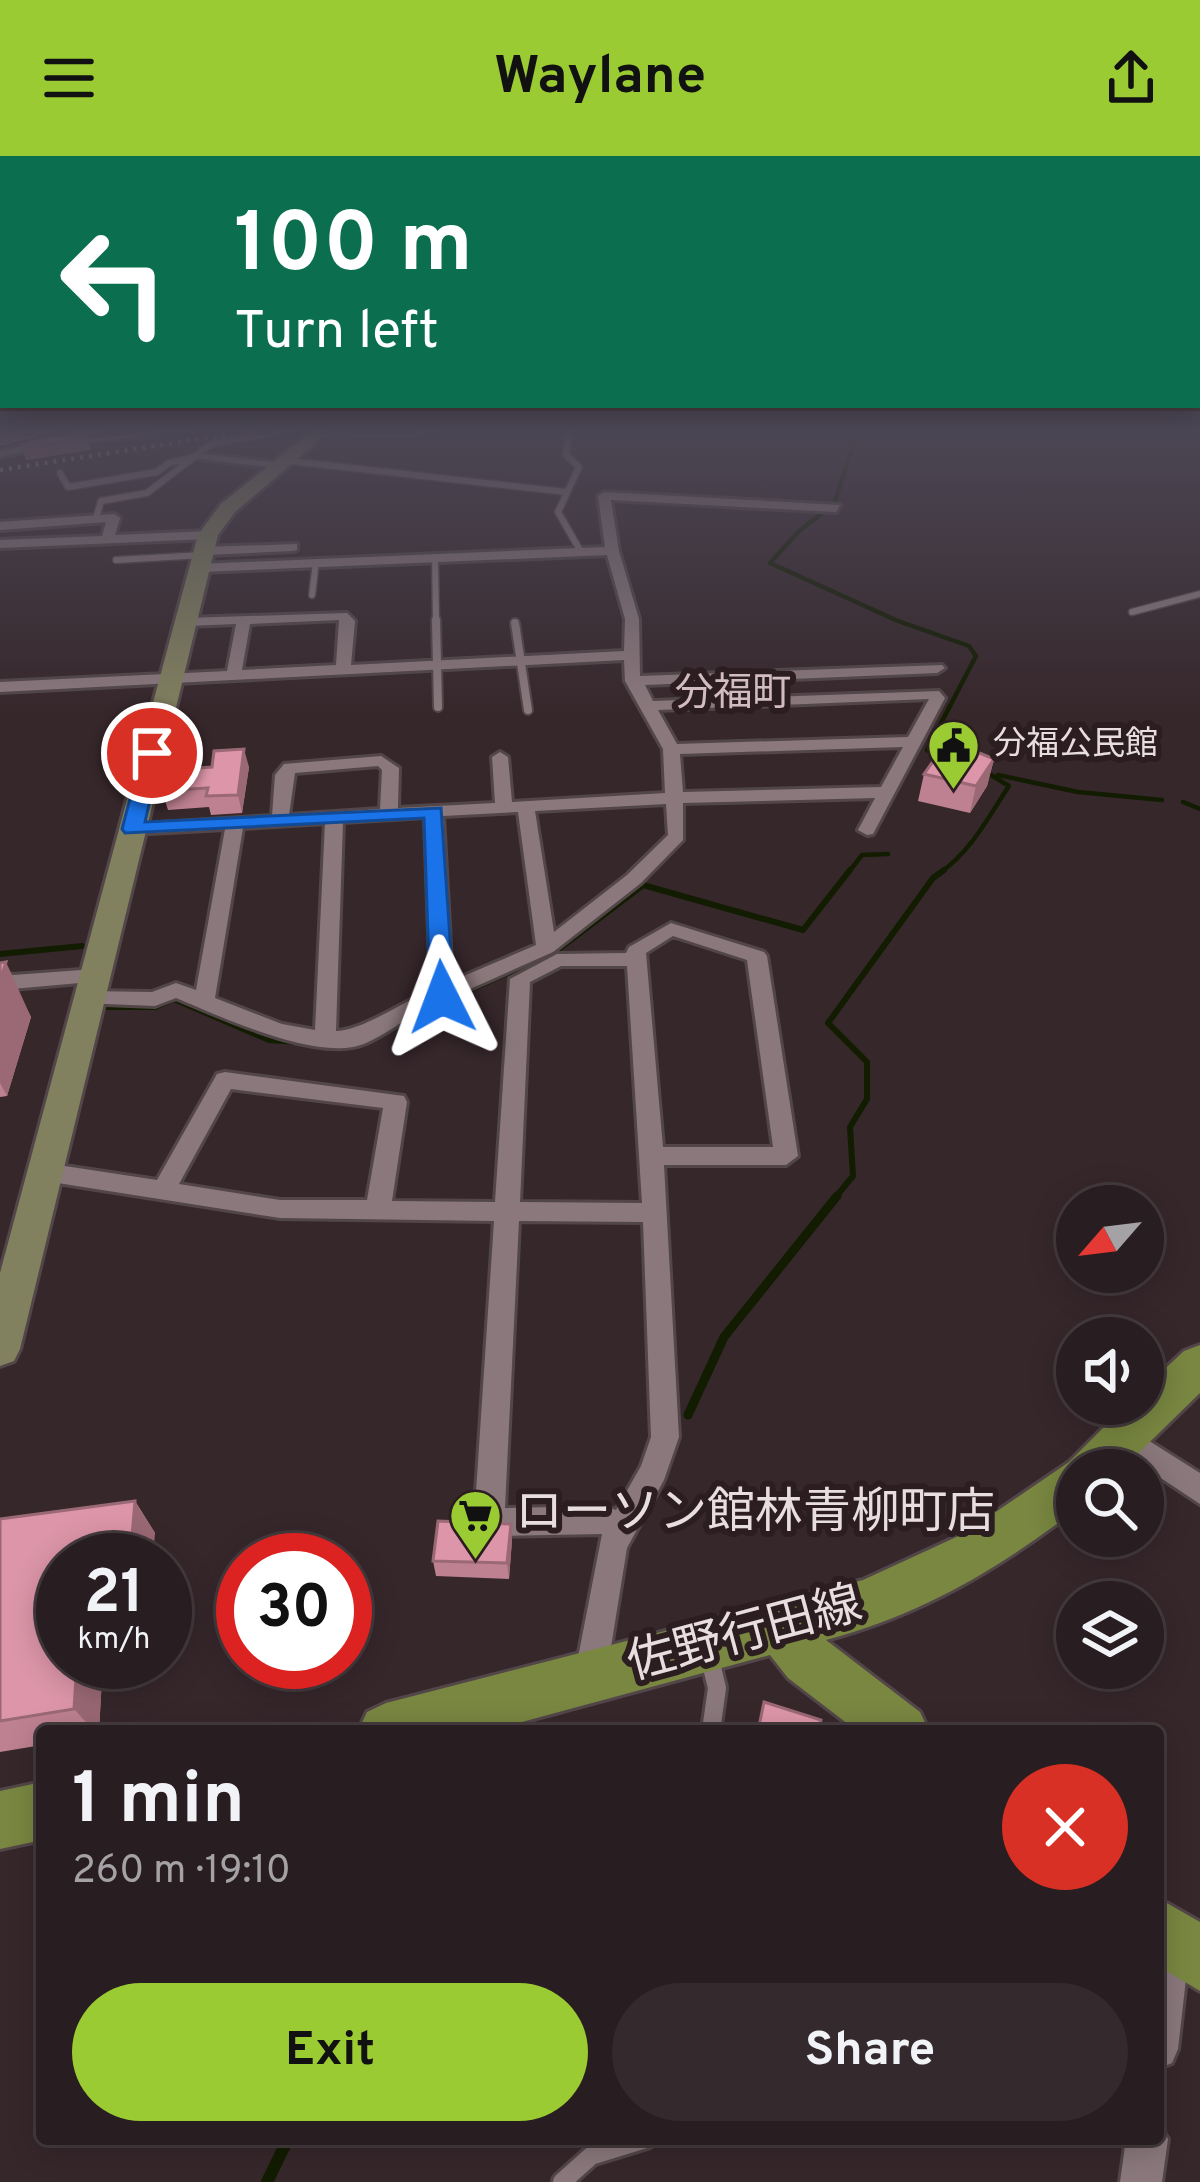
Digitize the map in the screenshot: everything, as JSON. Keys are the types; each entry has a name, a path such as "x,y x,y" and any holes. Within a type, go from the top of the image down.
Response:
{"main road":[{"path":"1112,1449 1200,1364"},
{"name":"佐野行田線","path":"409,1725 784,1630 868,1604 927,1580 1021,1525 1056,1498"},
{"path":"784,1630 807,1660 893,1725"},
{"path":"0,1820 36,1812"}],"street":[{"path":"107,540 113,525"},
{"path":"0,1349 185,622 204,552 219,525"},
{"path":"0,977 154,999 176,990 278,1031 325,1039 358,1038 394,1014 546,948 634,879 676,836 671,749 633,681 630,607 608,525"},
{"path":"0,544 107,540 316,562 612,551"},
{"path":"204,552 326,545"},
{"path":"185,622 342,616 348,621 343,669"},
{"path":"234,674 244,619"},
{"path":"0,687 632,655"},
{"path":"633,681 937,668"},
{"path":"650,706 933,694 937,698 867,830"},
{"path":"671,749 913,742"},
{"path":"500,757 504,808"},
{"path":"280,820 284,775 290,768 382,761 392,768 389,814"},
{"path":"133,829 671,798 886,792"},
{"path":"526,806 546,948"},
{"path":"434,812 442,997"},
{"path":"325,1039 334,818"},
{"path":"204,1002 236,823"},
{"path":"590,1678 597,1621 620,1526 653,1471 664,1437 652,1156 636,951 671,929 757,956 787,1156 652,1156"},
{"path":"620,1526 604,1520 489,1522 520,979 557,960 637,959"},
{"path":"164,1189 225,1080 396,1102 378,1210"},
{"path":"45,1172 280,1209 654,1213"},
{"path":"1124,1438 1200,1490"},
{"path":"1164,2015 1177,1942"},
{"path":"1141,2182 1146,2145"}],"lane":[{"path":"562,525 581,552"},
{"path":"116,560 204,552"},
{"path":"435,557 438,707"},
{"path":"312,595 316,562"},
{"path":"1132,612 1200,594"},
{"path":"515,623 528,710"},
{"path":"708,1650 716,1688 712,1725"},
{"path":"562,2182 580,2160 627,2145"}],"building":[{"path":"955,740 975,744 972,750 994,759 976,786 924,774 944,746 951,748"},
{"path":"244,749 238,795 206,796 208,788 162,791 166,770 212,767 214,751"},
{"path":"135,1501 132,1533 36,1533 36,1689 75,1689 74,1709 0,1721 0,1519"},
{"path":"438,1521 511,1524 507,1563 433,1561"},
{"path":"764,1702 821,1720 820,1725 759,1725"}],"waterway":[{"path":"808,525 770,563 898,621 969,646 976,656 927,750 943,760"},
{"path":"941,872 970,844 1009,786 981,769"},
{"path":"998,775 1078,792 1162,800"},
{"path":"1183,802 1200,809"},
{"path":"848,873 862,855 888,854"},
{"path":"443,1002 556,951 643,885 803,930 850,870"},
{"path":"834,1199 853,1176 850,1127 867,1099 867,1062 828,1023 941,872"},
{"path":"0,954 82,946"},
{"path":"107,1007 155,1007 174,999 269,1040 299,1042"},
{"path":"688,1415 724,1337 837,1196"},
{"path":"267,2182 285,2145"}],"place":[{"name":"分福公民館","path":"954,792"},
{"name":"ローソン館林青柳町店","path":"476,1561"}],"district":[{"name":"分福町","path":"733,695"}],"route":[{"path":"152,753 133,829 434,812 442,997"}]}
